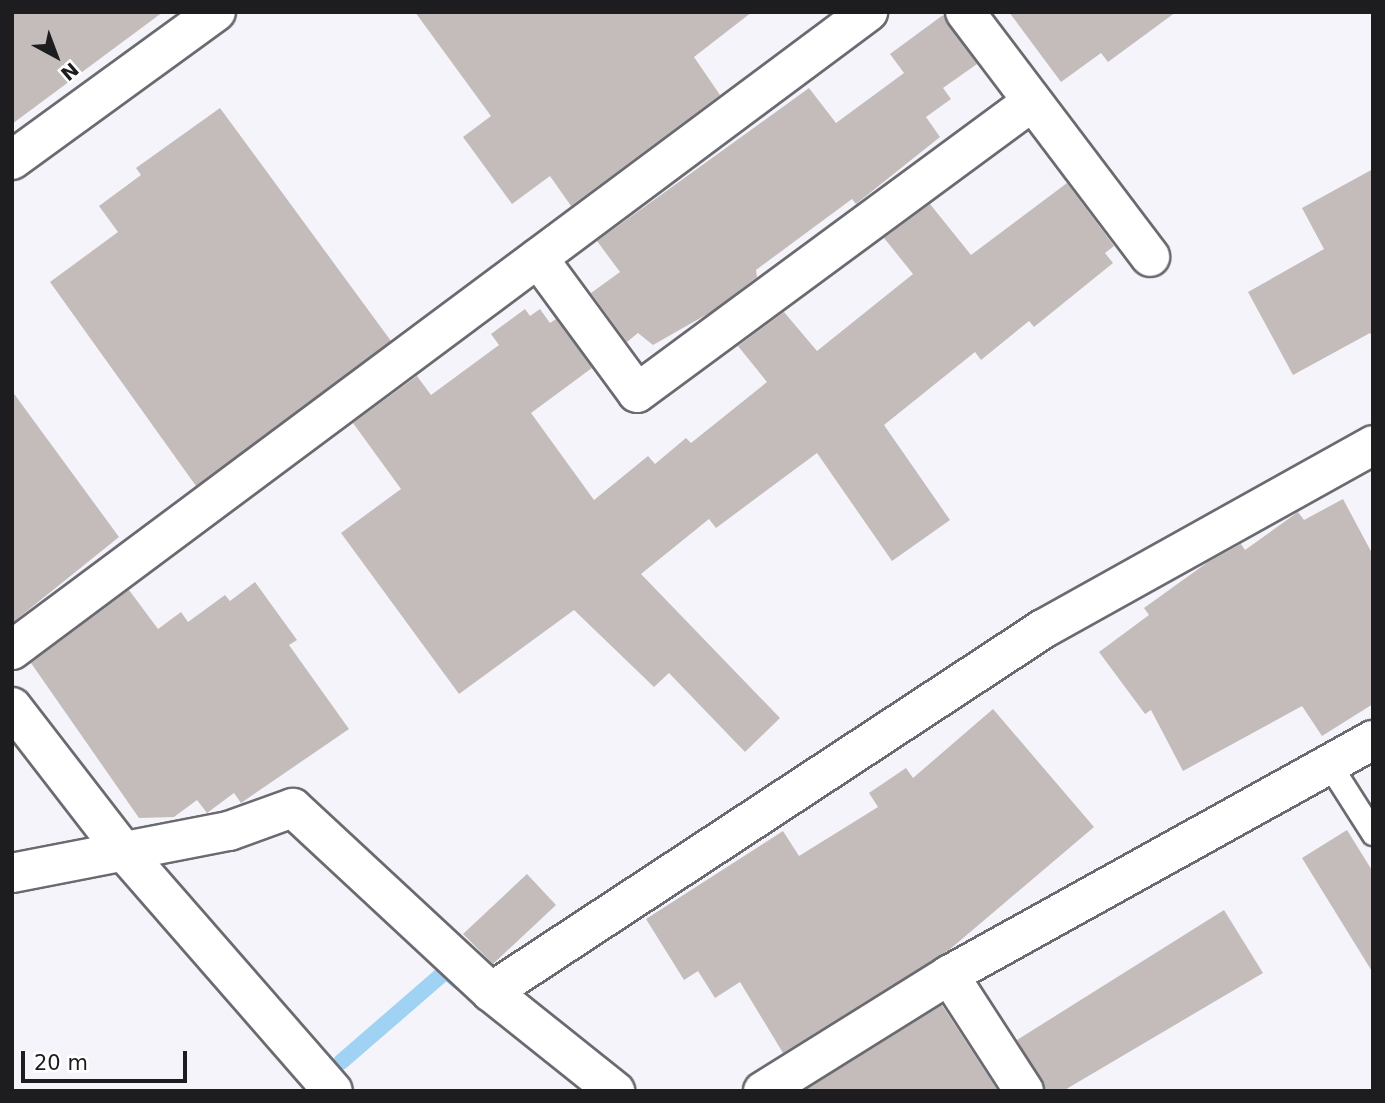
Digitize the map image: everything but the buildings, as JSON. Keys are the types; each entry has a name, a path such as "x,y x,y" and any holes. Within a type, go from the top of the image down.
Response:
{"street":[{"path":"12,160 216,12"},
{"path":"12,650 868,12"},
{"path":"965,12 1150,257"},
{"path":"538,258 637,393 1032,102"},
{"path":"491,992 1043,629 1373,445"},
{"path":"12,706 121,848 333,1091"},
{"path":"762,1091 949,975 1373,740"},
{"path":"12,873 121,848 229,831 293,808 491,992 615,1091"},
{"path":"949,975 1024,1091"}],"lane":[{"path":"1329,764 1373,833"}],"waterway":[{"path":"341,1062 446,971 459,982"}]}
